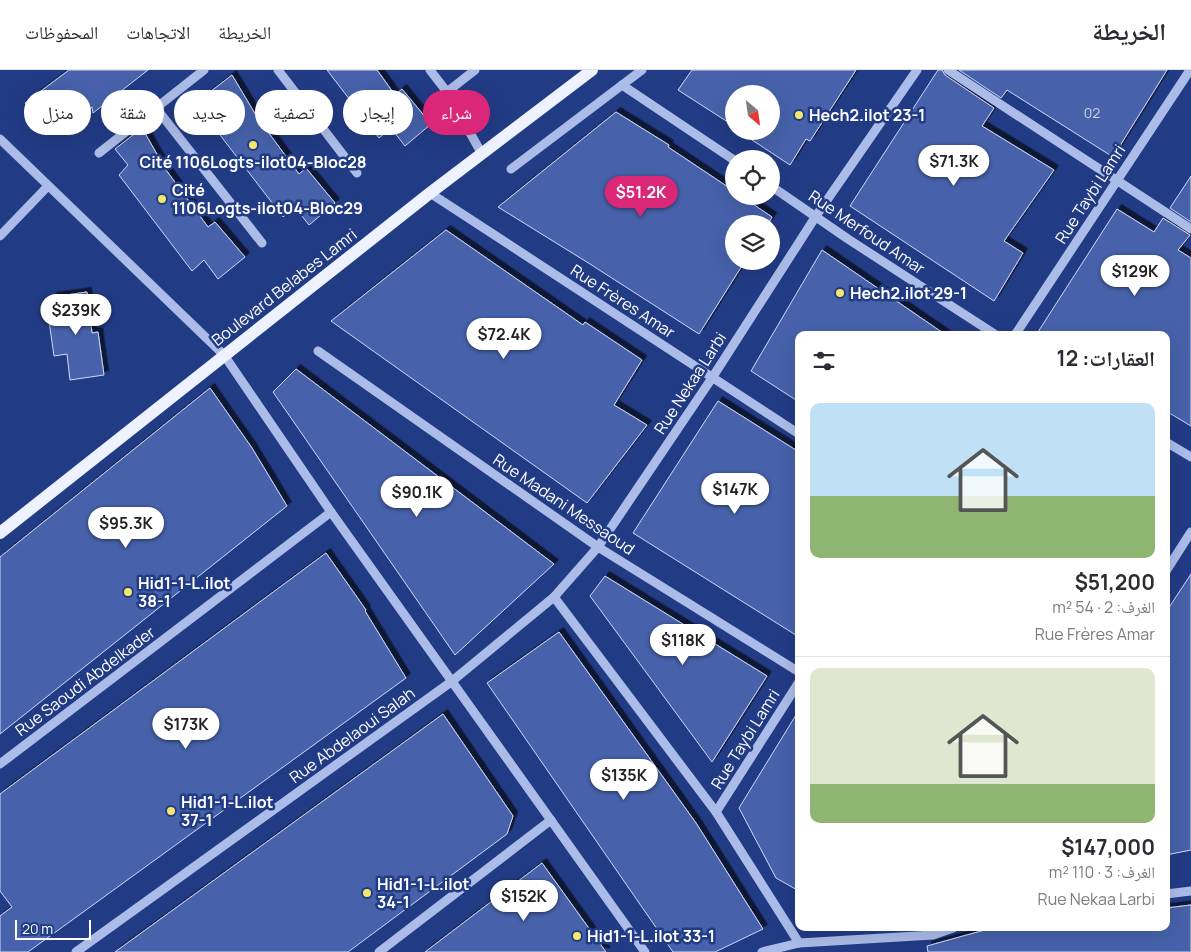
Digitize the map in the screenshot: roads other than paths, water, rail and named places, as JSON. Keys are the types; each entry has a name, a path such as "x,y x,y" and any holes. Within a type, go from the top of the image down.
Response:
{"main road":[{"name":"Boulevard Belabes Lamri","path":"0,533 430,193 592,70"}],"street":[{"path":"164,102 204,70"},
{"path":"278,70 357,172"},
{"path":"430,70 445,90"},
{"path":"450,90 475,70"},
{"path":"511,169 642,70"},
{"name":"Rue Nekaa Larbi","path":"451,682 554,597 598,547 712,378 816,216 917,70"},
{"path":"948,70 1191,229"},
{"name":"Rue Taybi Lamri","path":"1018,331 1190,70"},
{"path":"622,85 725,154"},
{"path":"164,118 262,243"},
{"path":"99,153 122,135"},
{"path":"471,135 482,154"},
{"path":"0,139 224,355 451,682 645,952"},
{"path":"0,236 48,186"},
{"name":"Rue Merfoud Amar","path":"780,192 848,240 990,331"},
{"name":"Rue Frères Amar","path":"430,193 795,431"},
{"name":"Rue Madani Messaoud","path":"318,351 598,547 795,670"},
{"path":"1170,444 1191,457"},
{"name":"Rue Saoudi Abdelkader","path":"0,764 332,512"},
{"path":"1170,564 1191,532"},
{"path":"554,597 716,812 799,944"},
{"name":"Rue Abdelaoui Salah","path":"76,952 451,682"},
{"name":"Rue Taybi Lamri","path":"716,812 795,688"},
{"path":"379,952 551,820"},
{"path":"1170,894 1191,891"},
{"path":"762,952 799,944 935,931"}],"place":[{"name":"Hech2.ilot 23-1","path":"799,115"},
{"name":"Cité 1106Logts-ilot04-Bloc28","path":"253,145"},
{"name":"Cité 1106Logts-ilot04-Bloc29","path":"162,199"},
{"name":"Hech2.ilot 29-1","path":"840,293"},
{"name":"Hid1-1-L.ilot 38-1","path":"128,592"},
{"name":"Hid1-1-L.ilot 37-1","path":"171,811"},
{"name":"Hid1-1-L.ilot 34-1","path":"367,893"},
{"name":"Hid1-1-L.ilot 33-1","path":"577,936"}]}
